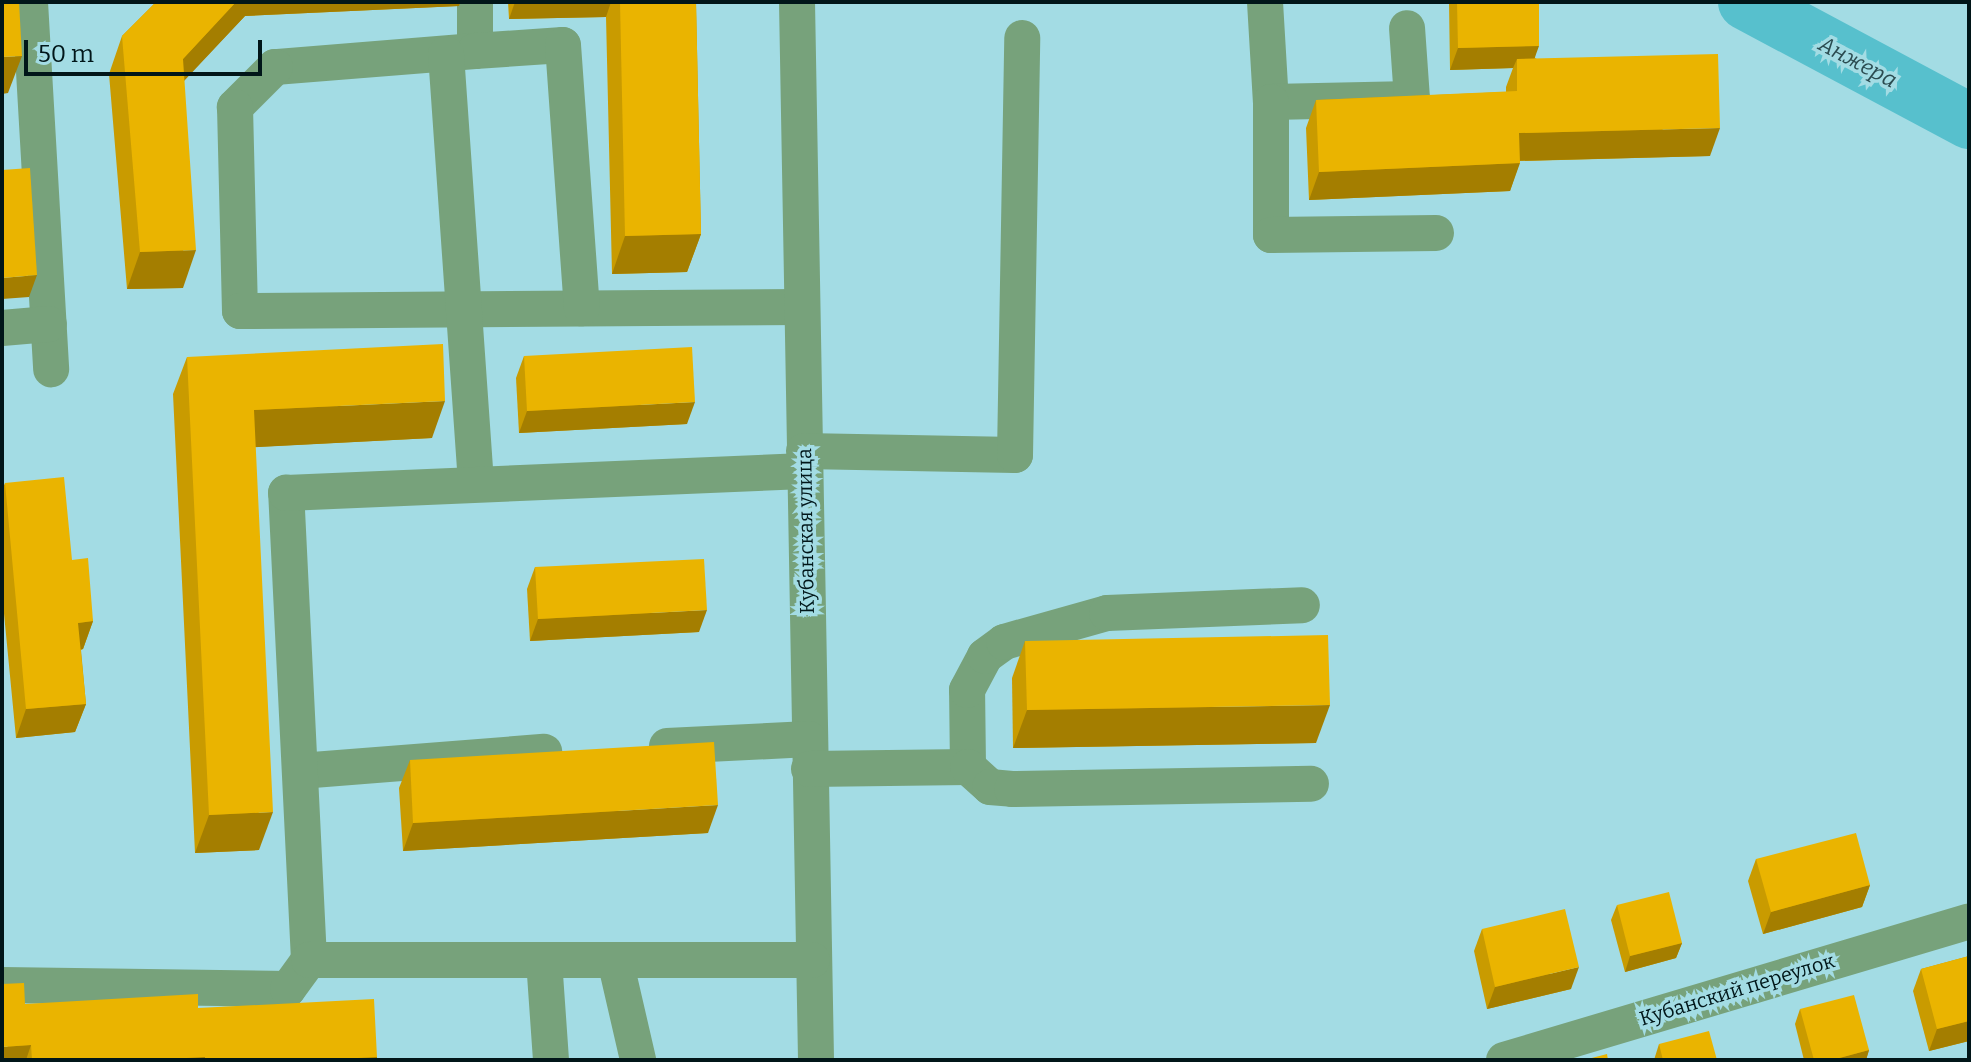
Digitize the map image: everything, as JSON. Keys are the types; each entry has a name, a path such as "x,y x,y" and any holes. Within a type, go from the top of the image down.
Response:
{"street":[{"path":"30,2 51,369"},
{"path":"475,2 460,52 467,309 476,483"},
{"name":"Кубанская улица","path":"797,2 816,1060"},
{"path":"1265,2 1271,102 1271,235 1436,233"},
{"path":"1271,102 1412,99 1407,28"},
{"path":"2,985 288,989 309,960 286,493 805,461 1015,455 1022,38"},
{"path":"582,308 563,45 275,67 235,107 240,311 802,307"},
{"path":"2,328 49,324"},
{"path":"968,767 967,690 985,656 1004,642 1107,613 1302,605"},
{"path":"634,748 809,754 968,767 990,787 1012,789 1311,784"},
{"path":"300,771 586,750"},
{"name":"Кубанский переулок","path":"1504,1060 1969,921"},
{"path":"309,960 812,960"},
{"path":"544,960 551,1060"},
{"path":"615,960 638,1060"}],"building":[{"path":"2,2 19,2 22,56 2,57"},
{"path":"156,2 236,2 183,59 196,250 140,252 122,36"},
{"path":"620,2 696,2 701,234 625,236"},
{"path":"1457,2 1539,2 1539,46 1458,48"},
{"path":"1718,54 1720,128 1519,133 1520,163 1319,172 1316,100 1517,91 1517,59"},
{"path":"30,168 37,275 2,278 2,170"},
{"path":"443,344 445,401 254,410 273,812 209,815 187,357"},
{"path":"692,347 695,402 527,411 524,356"},
{"path":"64,477 72,560 88,558 93,621 78,623 86,704 26,709 5,483"},
{"path":"704,559 707,610 538,619 535,567"},
{"path":"1328,635 1330,705 1027,710 1025,641"},
{"path":"714,742 718,805 413,823 410,760"},
{"path":"1856,833 1870,885 1771,912 1756,859"},
{"path":"1669,892 1682,943 1630,956 1617,905"},
{"path":"1565,909 1579,967 1495,987 1482,929"},
{"path":"1969,956 1969,1021 1937,1029 1921,969"},
{"path":"24,983 25,1004 198,994 198,1008 374,999 377,1057 318,1060 205,1060 205,1057 32,1060 31,1045 2,1047 2,984"},
{"path":"1854,995 1869,1050 1832,1060 1814,1060 1800,1009"},
{"path":"1709,1031 1717,1060 1663,1060 1659,1044"},
{"path":"1607,1054 1608,1060 1584,1060"}],"waterway":[{"name":"Анжера","path":"1746,2 1969,121"}]}
